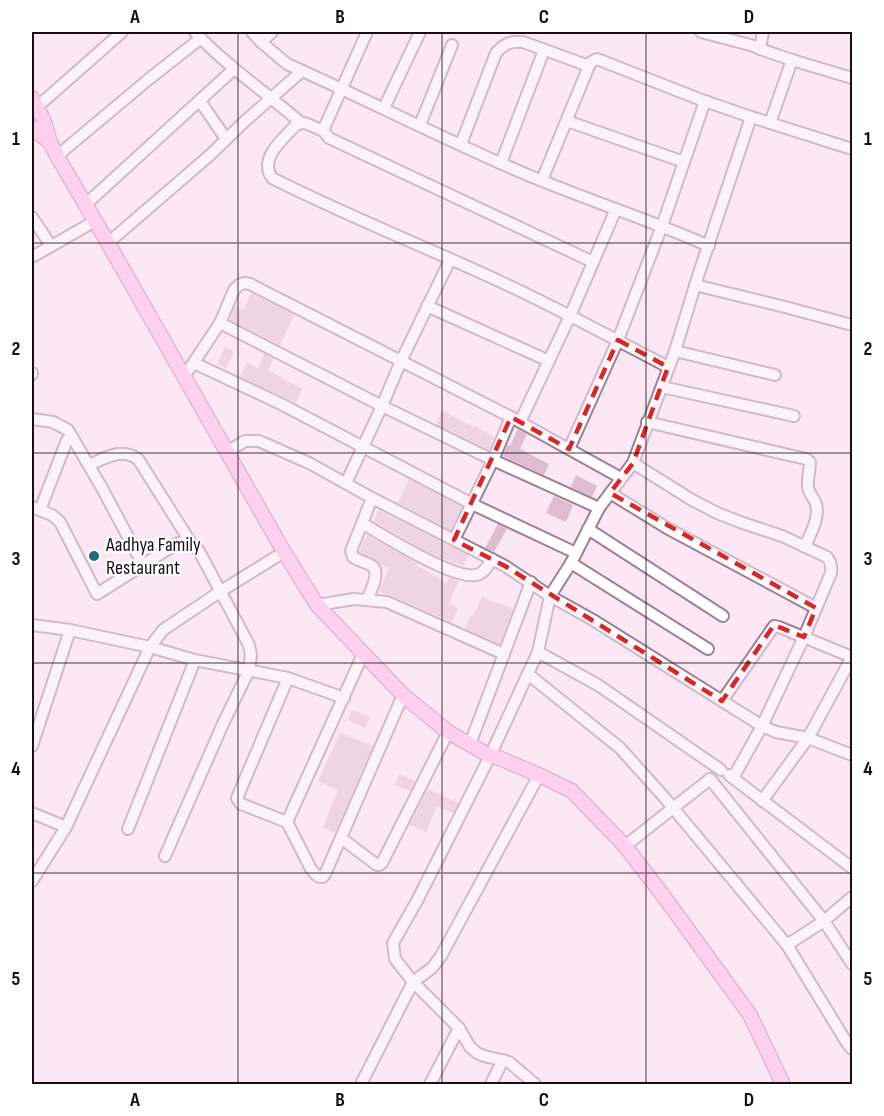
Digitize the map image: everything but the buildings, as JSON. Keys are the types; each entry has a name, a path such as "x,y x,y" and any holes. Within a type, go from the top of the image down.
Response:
{"main road":[{"path":"34,103 44,121 57,156 284,552 317,605 404,695 448,732 489,756 499,758 572,791 625,846 750,1015 783,1084"},
{"path":"32,128 50,142"}],"street":[{"path":"34,103 122,32"},
{"path":"252,32 287,64 542,180 709,246"},
{"path":"261,42 272,32"},
{"path":"324,131 367,32"},
{"path":"384,108 420,32"},
{"path":"701,32 754,46 852,78"},
{"path":"760,49 763,32"},
{"path":"57,156 198,35 234,69 301,123 324,131 329,138 593,262"},
{"path":"461,144 496,53 503,45 523,42 589,66"},
{"path":"420,125 452,45"},
{"path":"501,162 544,50"},
{"path":"542,180 589,66 597,59 705,101 852,149"},
{"path":"770,123 792,60"},
{"path":"85,205 234,69"},
{"path":"108,243 210,155 302,70"},
{"path":"200,101 226,139"},
{"path":"569,449 618,340 662,226 705,101"},
{"path":"535,1084 509,1062 484,1056 470,1047 459,1028 413,982 395,959 394,939 417,899 528,674 538,652 550,596 599,508 633,463 675,351 751,117"},
{"path":"567,121 684,162"},
{"path":"301,123 297,124 274,150 267,162 268,172 272,178 512,287 668,367"},
{"path":"454,540 493,460 549,361 616,209"},
{"path":"32,217 51,246"},
{"path":"32,257 95,221"},
{"path":"346,483 450,260"},
{"path":"184,377 220,323 234,291 239,285 250,284 516,419 621,478"},
{"path":"695,285 852,325"},
{"path":"427,306 549,361"},
{"path":"220,323 382,406 599,508"},
{"path":"675,351 775,375"},
{"path":"194,363 280,404 573,558 708,649"},
{"path":"662,387 794,416"},
{"path":"32,420 53,422 68,430 102,488 142,565"},
{"path":"647,422 806,459 810,462 808,491 817,508 805,547"},
{"path":"67,440 36,509 52,515 60,522 97,594 182,542 191,543"},
{"path":"227,452 245,441 259,441 309,463 505,566 762,726 776,732 808,738 852,755"},
{"path":"88,465 122,453 131,454 138,459 191,543 199,551 249,645 251,655 249,670 165,856"},
{"path":"633,463 717,513 782,536 827,557 832,567 804,637 762,726 733,778"},
{"path":"610,493 667,528 816,608"},
{"path":"367,600 375,570 372,566 352,557 351,551 372,498"},
{"path":"362,523 420,556 459,573 474,576 482,573 492,559"},
{"path":"588,529 723,616"},
{"path":"32,881 66,826 150,647 163,630 220,591 284,552"},
{"path":"470,744 531,582"},
{"path":"317,605 354,599 387,602 504,654"},
{"path":"32,625 70,630 150,647 195,660 288,678 344,698"},
{"path":"722,701 772,628 777,626 852,657 808,738 762,801"},
{"path":"32,746 70,630"},
{"path":"538,652 598,685 733,778 852,868"},
{"path":"288,822 363,654"},
{"path":"128,829 195,660"},
{"path":"528,674 620,748 674,808 787,945 852,1049"},
{"path":"288,678 237,798 241,804 288,822 312,869 319,877 323,877 326,872 404,695"},
{"path":"340,838 377,865 382,863 448,732"},
{"path":"625,846 721,770"},
{"path":"361,1084 413,982 432,968 441,956 539,775"},
{"path":"710,779 824,921 852,964"},
{"path":"32,813 66,826"},
{"path":"787,945 824,921 852,897"},
{"path":"429,1084 459,1028"},
{"path":"491,1084 503,1060"}],"highlighted area":[{"path":"618,340 668,367 633,463 610,493 816,608 804,637 774,625 722,701 505,566 454,540 511,417 569,449"}],"place":[{"name":"Aadhya Family Restaurant","path":"94,556"}]}
